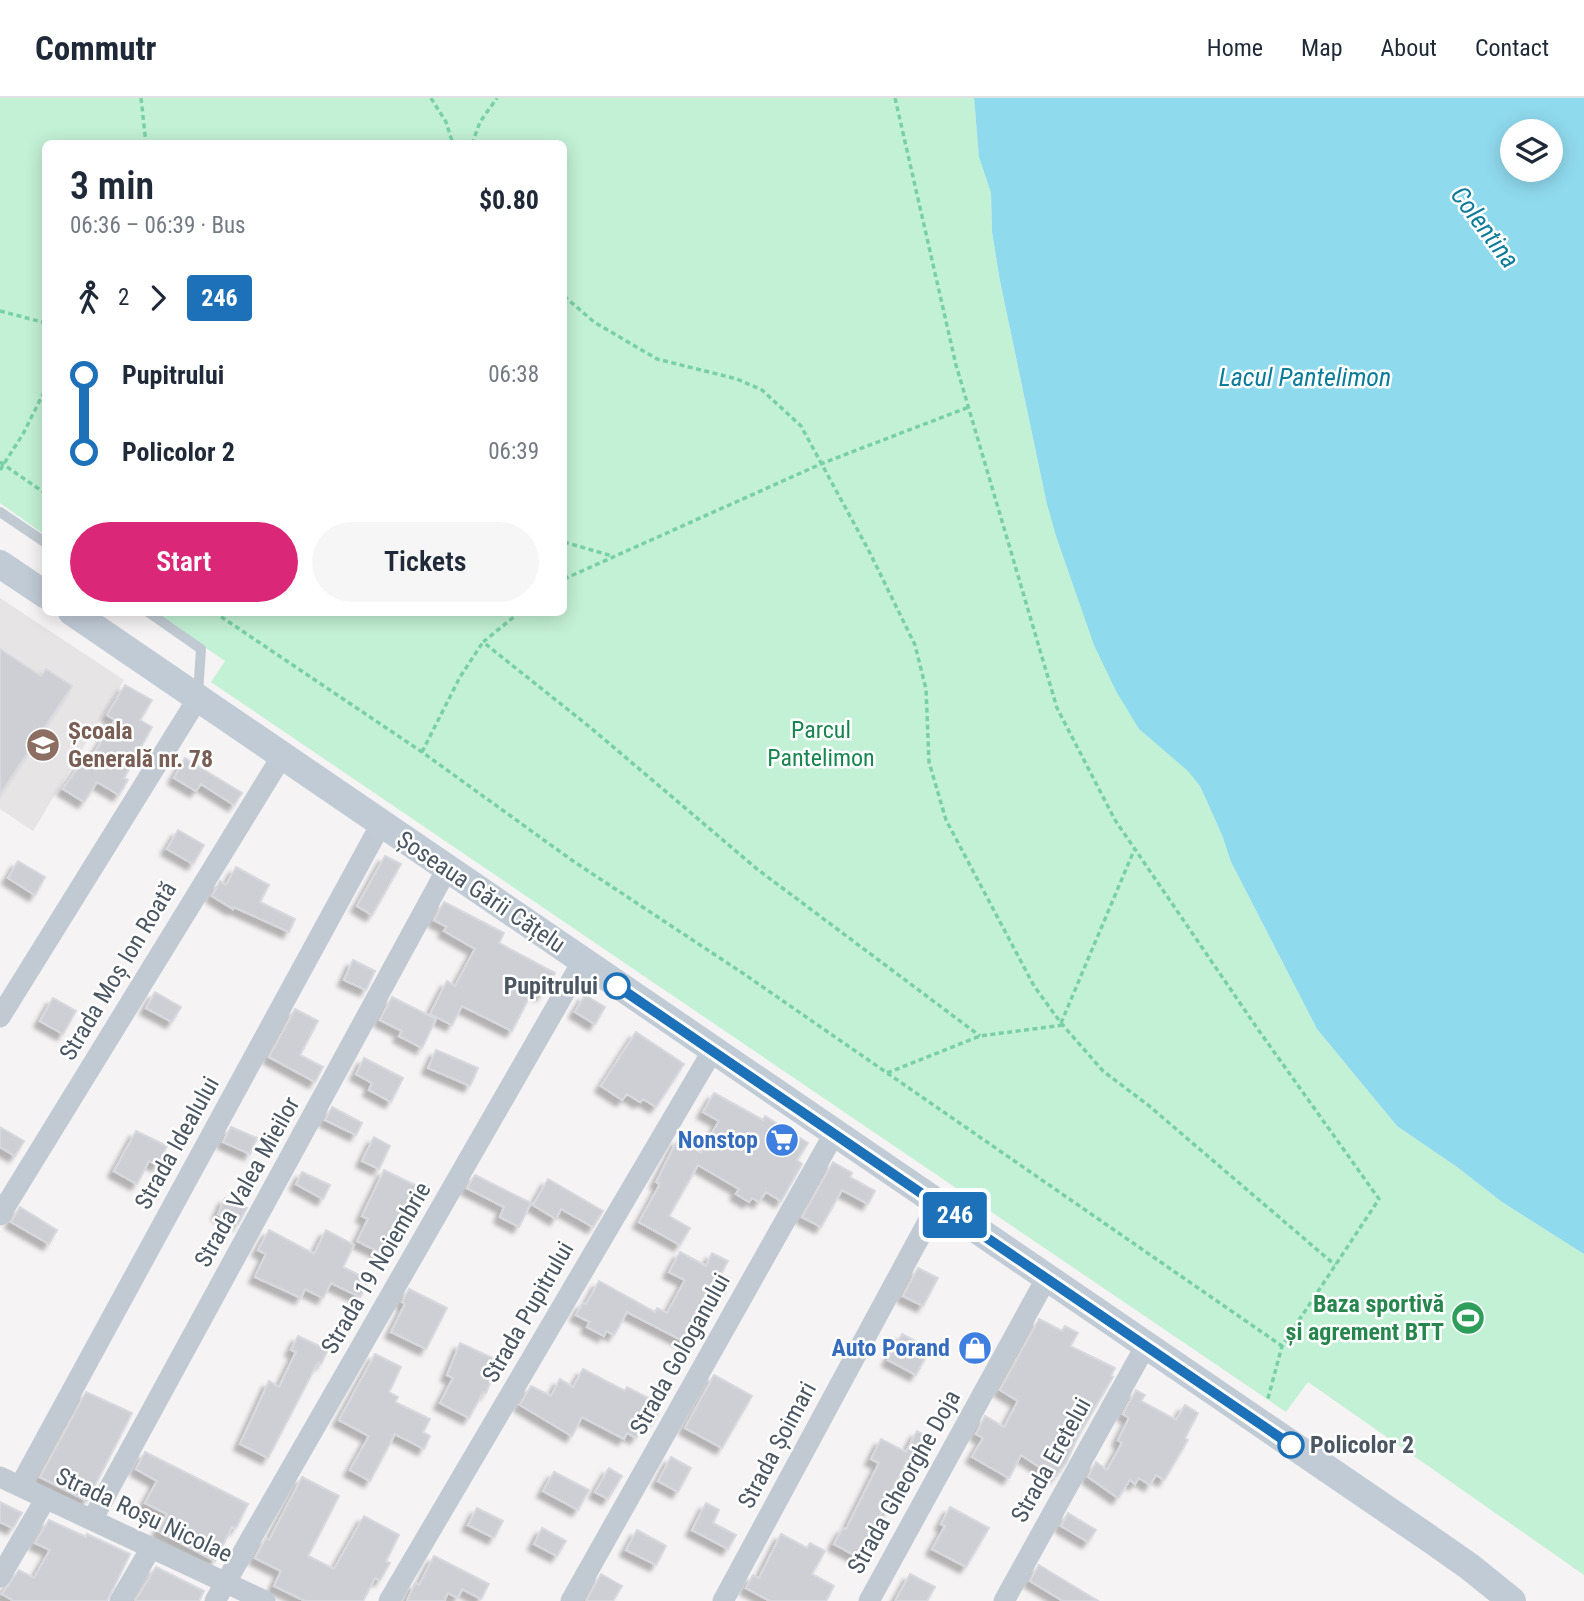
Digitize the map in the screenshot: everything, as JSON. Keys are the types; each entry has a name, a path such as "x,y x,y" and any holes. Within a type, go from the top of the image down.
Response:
{"main road":[{"path":"0,564 42,592"},
{"name":"Șoseaua Gării Cățelu","path":"78,616 1470,1567 1512,1601"}],"street":[{"path":"0,1017 198,698"},
{"name":"Strada Moș Ion Roată","path":"0,1215 282,756"},
{"name":"Strada Idealului","path":"20,1486 381,824"},
{"name":"Strada Valea Mieilor","path":"92,1520 447,869"},
{"name":"Strada 19 Noiembrie","path":"220,1592 582,962"},
{"name":"Strada Pupitrului","path":"389,1601 713,1050"},
{"name":"Strada Gologanului","path":"571,1601 835,1134"},
{"name":"Strada Șoimari","path":"723,1601 938,1203"},
{"name":"Strada Gheorghe Doja","path":"869,1601 1047,1278"},
{"name":"Strada Eretelui","path":"1004,1601 1146,1345"},
{"name":"Strada Roșu Nicolae","path":"0,1477 151,1548 220,1592 265,1601"},
{"path":"0,1577 46,1498"},
{"path":"120,1601 151,1548"}],"lane":[{"path":"0,512 42,540"},
{"path":"154,616 201,649 198,698"}],"path":[{"path":"141,98 146,140"},
{"path":"431,98 446,122 452,140"},
{"path":"473,140 480,122 498,98"},
{"path":"895,98 956,365 1056,708 1115,820 1257,1028 1379,1199 1282,1346 1261,1424"},
{"path":"567,298 594,321 657,359 737,379 762,390 801,426 823,463 915,645 926,689 929,762 946,820 1034,986 1062,1024 1103,1071 1148,1105 1335,1265"},
{"path":"0,311 42,322"},
{"path":"0,470 23,434 42,396"},
{"path":"567,578 823,463 969,407"},
{"path":"2,463 42,491"},
{"path":"567,543 613,557"},
{"path":"220,616 422,752 573,860 1282,1346"},
{"path":"422,752 460,677 483,642 515,616"},
{"path":"483,642 591,728 768,877 980,1036"},
{"path":"1062,1024 1135,848"},
{"path":"887,1073 980,1036 1062,1024"}],"shaded area":[{"name":"Școala Generală nr. 78","path":"0,598 124,680 33,831 0,809"}],"green space":[{"name":"Parcul Pantelimon","path":"0,98 974,98 979,157 991,193 992,232 1000,281 1046,500 1139,729 1189,771 1200,786 1231,862 1317,1029 1397,1126 1502,1202 1584,1254 1584,1575 1308,1382 1286,1412 211,682 225,661 159,616 567,616 567,140 42,140 42,533 0,503"}],"water":[{"name":"Lacul Pantelimon","path":"974,98 1584,98 1584,1254 1502,1202 1397,1126 1317,1029 1231,862 1200,786 1188,771 1139,729 1116,691 1094,645 1046,500 1000,281 992,232 991,193 979,157"}],"building":[{"path":"0,649 41,676 46,669 72,686 0,794"},
{"path":"125,685 152,700 140,720 152,727 124,778 128,780 119,795 97,782 84,802 63,789 86,756 91,758 115,720 107,715"},
{"path":"185,758 242,793 234,805 201,784 196,791 174,778"},
{"path":"178,830 204,845 193,864 167,849"},
{"path":"385,856 401,864 372,915 357,906"},
{"path":"18,861 45,877 35,895 8,878"},
{"path":"236,867 269,885 260,902 295,919 289,932 234,907 233,909 212,896 220,881 226,885"},
{"path":"444,902 504,933 499,943 555,973 542,995 533,990 512,1031 462,1006 452,1025 430,1014 447,981 455,986 475,949 444,931 447,927 434,920"},
{"path":"353,960 375,971 366,990 344,980"},
{"path":"155,992 181,1007 172,1022 146,1008"},
{"path":"585,995 605,1007 595,1024 575,1012"},
{"path":"392,997 436,1019 422,1048 399,1036 402,1031 380,1020"},
{"path":"53,998 76,1011 63,1034 40,1021"},
{"path":"295,1009 318,1021 300,1055 323,1067 315,1082 269,1057"},
{"path":"636,1032 684,1064 656,1107 627,1094 622,1100 601,1086"},
{"path":"436,1050 478,1068 470,1086 428,1068"},
{"path":"364,1058 403,1078 391,1102 369,1090 372,1083 356,1074"},
{"path":"714,1093 763,1120 765,1116 808,1143 797,1160 802,1164 781,1201 766,1192 759,1202 752,1198 749,1202 736,1194 739,1189 698,1165 669,1216 690,1228 680,1245 639,1222 660,1184 656,1182 678,1139 701,1153 719,1121 703,1112"},
{"path":"332,1107 362,1123 356,1135 325,1120"},
{"path":"0,1127 24,1141 15,1156 0,1147"},
{"path":"231,1127 257,1138 250,1154 223,1142"},
{"path":"136,1131 167,1146 158,1165 149,1161 137,1184 114,1171"},
{"path":"374,1137 390,1146 379,1169 362,1161"},
{"path":"833,1162 852,1173 850,1177 875,1191 868,1204 842,1190 821,1227 802,1217"},
{"path":"384,1170 421,1188 414,1202 410,1200 393,1234 397,1236 387,1256 357,1241 368,1219 362,1216"},
{"path":"302,1172 330,1185 323,1199 296,1184"},
{"path":"475,1175 531,1203 519,1227 500,1217 504,1207 467,1188"},
{"path":"548,1179 603,1211 593,1227 561,1209 556,1219 533,1205"},
{"path":"225,1198 247,1208 238,1224 218,1214"},
{"path":"20,1207 57,1230 49,1244 11,1222"},
{"path":"269,1230 314,1254 326,1230 354,1245 343,1267 369,1280 360,1297 331,1283 323,1298 305,1289 301,1298 255,1277 266,1254 258,1250"},
{"path":"680,1252 706,1266 712,1253 728,1261 721,1274 731,1279 713,1312 708,1309 700,1324 696,1322 685,1342 627,1312 614,1335 606,1331 604,1336 587,1327 590,1322 576,1315 583,1303 586,1304 599,1281 655,1312 657,1308 667,1313 685,1280 669,1272"},
{"path":"918,1268 938,1278 923,1306 903,1296"},
{"path":"409,1289 447,1308 426,1349 391,1332 405,1304 402,1302"},
{"path":"1039,1319 1062,1331 1065,1326 1078,1333 1070,1346 1115,1368 1111,1376 1113,1377 1077,1438 1066,1463 1055,1477 1021,1455 1009,1478 972,1457 983,1438 976,1434 985,1416 1004,1427 1018,1401 1000,1390"},
{"path":"902,1334 930,1349 916,1375 888,1360"},
{"path":"298,1336 328,1350 321,1364 318,1362 268,1458 240,1444 269,1381 279,1387 296,1352 291,1350"},
{"path":"460,1343 499,1361 486,1393 483,1392 469,1418 440,1403 453,1378 447,1375"},
{"path":"375,1354 401,1367 389,1392 398,1397 395,1402 430,1419 423,1432 430,1436 424,1449 395,1434 370,1481 350,1470 369,1436 339,1420"},
{"path":"583,1369 625,1391 627,1387 662,1405 654,1421 648,1417 636,1438 627,1433 624,1439 582,1417 572,1436 520,1405 531,1386 551,1396 560,1379 573,1387"},
{"path":"714,1375 752,1396 722,1448 685,1428"},
{"path":"1136,1390 1145,1395 1141,1401 1176,1420 1185,1405 1198,1413 1185,1438 1188,1440 1164,1480 1156,1475 1150,1485 1139,1478 1135,1484 1130,1480 1118,1498 1088,1477 1096,1462 1107,1470 1122,1443 1118,1440 1129,1418 1123,1414"},
{"path":"86,1392 132,1413 87,1501 40,1477"},
{"path":"917,1431 935,1441 921,1467 907,1460 890,1495 895,1497 889,1510 884,1507 868,1540 875,1544 865,1561 834,1544 843,1528 846,1529 879,1463 871,1459 881,1439 906,1452"},
{"path":"145,1452 248,1504 236,1528 232,1527 215,1561 158,1531 167,1514 145,1503 157,1481 136,1469"},
{"path":"671,1457 691,1468 678,1492 658,1481"},
{"path":"609,1468 622,1476 608,1499 595,1492"},
{"path":"554,1472 589,1490 578,1510 543,1491"},
{"path":"302,1477 339,1496 308,1556 334,1569 364,1516 399,1535 386,1561 390,1563 380,1580 375,1578 363,1601 305,1601 274,1586 281,1571 255,1558 266,1538 269,1540"},
{"path":"0,1502 22,1513 13,1528 0,1522"},
{"path":"706,1503 719,1510 713,1523 736,1535 728,1549 692,1530"},
{"path":"950,1507 989,1528 966,1567 932,1549 945,1526 941,1524"},
{"path":"477,1508 503,1521 494,1538 468,1525"},
{"path":"1068,1513 1096,1530 1088,1542 1061,1526"},
{"path":"49,1520 130,1554 107,1601 14,1601 2,1594 19,1570 34,1578 50,1550 35,1543"},
{"path":"542,1528 566,1541 557,1556 534,1544"},
{"path":"637,1530 666,1546 656,1565 626,1550"},
{"path":"781,1534 807,1548 810,1543 825,1551 812,1574 834,1586 826,1601 770,1601 746,1588 753,1575 759,1578"},
{"path":"434,1556 489,1584 481,1599 462,1589 458,1598 448,1593 444,1601 407,1601 415,1583 419,1585"},
{"path":"1039,1565 1098,1601 1063,1601 1030,1581"},
{"path":"156,1567 204,1591 199,1601 135,1601"},
{"path":"601,1574 622,1586 613,1601 586,1601"},
{"path":"910,1574 935,1587 927,1601 895,1601"}],"bus line":[{"name":"246","path":"617,986 1291,1445"}],"place":[{"name":"Școala Generală nr. 78","path":"43,745"},
{"name":"Pupitrului","path":"617,986"},
{"name":"Nonstop","path":"782,1140"},
{"name":"Baza sportivă și agrement BTT","path":"1468,1318"},
{"name":"Auto Porand","path":"975,1348"},
{"name":"Policolor 2","path":"1291,1445"}],"water label":[{"name":"Colentina","path":"1485,227"}]}
